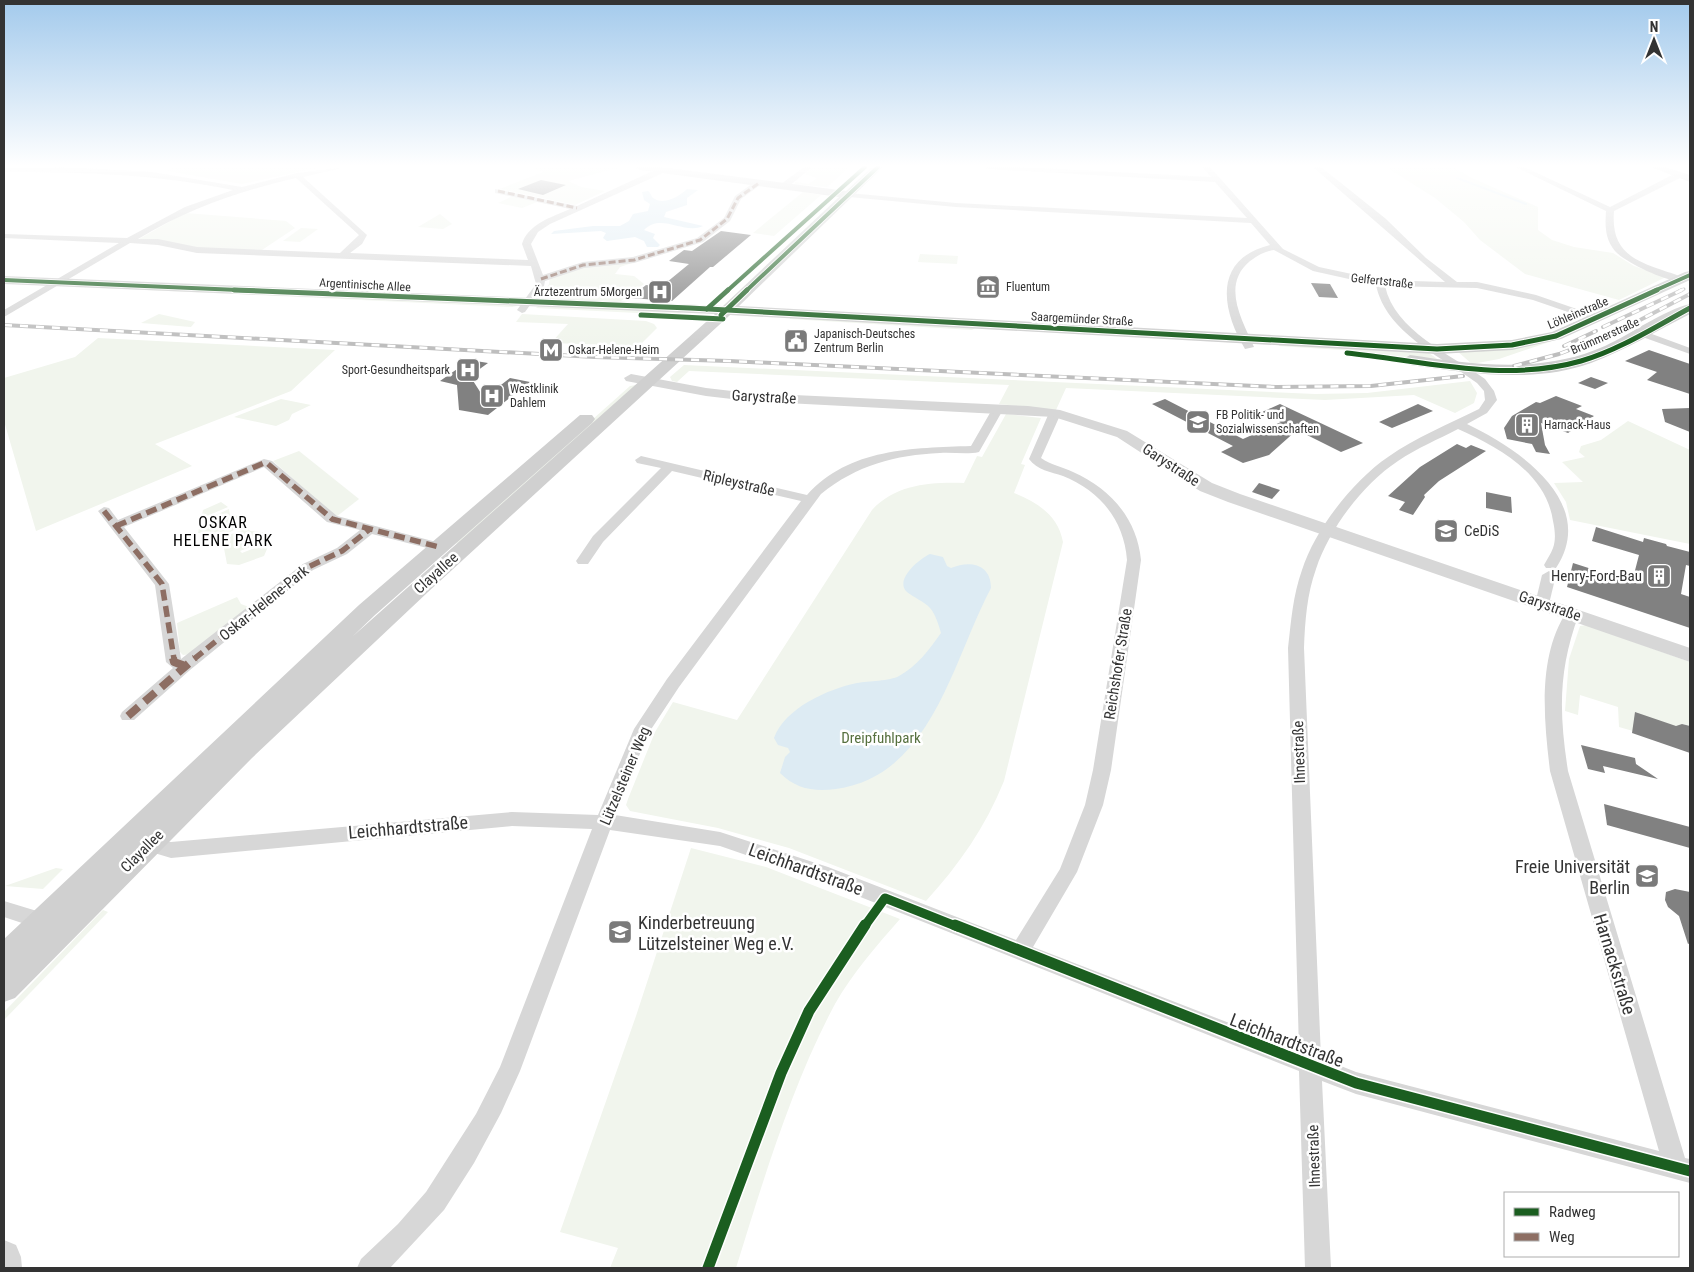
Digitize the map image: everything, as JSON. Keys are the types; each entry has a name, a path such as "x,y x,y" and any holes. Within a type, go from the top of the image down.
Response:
{"main road":[{"name":"Clayallee","path":"4,988 243,751 408,598 669,365 684,350 712,314 803,226"},
{"name":"Clayallee","path":"681,332 712,314 813,226"},
{"name":"Löhleinstraße","path":"1437,349 1488,347 1530,342 1556,336 1685,277"},
{"name":"Argentinische Allee","path":"4,280 524,307 712,314"},
{"name":"Argentinische Allee","path":"4,286 53,284"},
{"name":"Brümmerstraße","path":"1465,368 1506,370 1552,368 1588,359 1690,308"},
{"name":"Saargemünder Straße","path":"712,314 1248,343 1437,349"},
{"name":"Saargemünder Straße","path":"1248,343 1371,355 1465,368"},
{"name":"Clayallee","path":"4,959 367,610 632,378 662,349"}],"street":[{"path":"4,314 153,226"},
{"path":"341,256 359,242 363,235 353,226"},
{"path":"524,307 541,284 541,279 525,245 532,232 540,226"},
{"path":"541,279 583,265 634,260 700,240 718,226"},
{"name":"Gelfertstraße","path":"1258,226 1276,247 1293,259 1316,269 1341,276 1380,283 1477,285 1516,292 1597,318"},
{"path":"1388,226 1423,260 1454,284"},
{"path":"1611,226 1612,243 1618,252 1641,266 1685,277"},
{"path":"4,236 163,243 197,250 532,263"},
{"path":"1248,343 1228,295 1230,282 1237,268 1250,257 1268,248 1276,247"},
{"name":"Ihnestraße","path":"1318,1268 1296,648 1299,610 1309,568 1329,529 1348,500 1372,475 1401,454 1483,411 1490,400 1489,391 1484,383 1395,316 1384,301 1380,283"},
{"path":"1641,333 1690,351"},
{"name":"Garystraße","path":"632,378 706,392 749,397 998,408 1055,413 1090,422 1122,434 1215,491 1690,655"},
{"name":"Lützelsteiner Weg","path":"370,1268 378,1263 434,1202 471,1149 491,1112 510,1071 604,821 640,733 659,704 809,499 823,484 838,474 874,458 920,450 975,449 998,408"},
{"name":"Reichshofer Straße","path":"1020,951 1068,872 1094,805 1102,770 1134,560 1133,542 1128,529 1111,504 1074,477 1035,459 1055,413"},
{"path":"1458,424 1507,450 1538,475 1549,490 1560,519 1561,535 1559,549 1550,570 1542,604"},
{"name":"Ripleystraße","path":"641,460 809,499"},
{"path":"116,526 264,463 268,464 332,519 439,547"},
{"path":"583,561 598,539 669,467"},
{"path":"104,511 162,584 174,662 185,666"},
{"name":"Oskar-Helene-Park","path":"128,716 185,666 308,567 342,551 370,529"},
{"name":"Harnackstraße","path":"1572,614 1560,640 1552,691 1552,727 1560,771 1683,1169"},
{"name":"Leichhardtstraße","path":"148,844 171,850 486,820 543,819 604,821 720,839 821,873 1311,1067 1356,1083 1683,1169"},
{"path":"4,910 43,921"},
{"path":"4,1257 6,1268"}],"green space":[{"path":"161,226 293,226 295,228 262,250 201,248 139,239"},
{"path":"419,226 448,226 443,229"},
{"path":"761,226 785,226 774,236 753,233"},
{"path":"1468,226 1538,226 1538,230 1552,240 1574,247 1613,253 1634,266 1666,277 1619,300 1525,274 1480,240"},
{"path":"301,228 318,229 300,242 283,241"},
{"path":"920,254 958,256 957,264 918,262"},
{"path":"635,262 620,267 615,274 634,276 644,284 621,301 546,299 542,296 549,284 550,278 581,267"},
{"path":"62,286 516,305 517,306 512,307"},
{"path":"538,306 684,310 678,315 536,308"},
{"path":"159,314 195,322 191,327 141,323"},
{"path":"522,314 646,321 654,324 657,328 639,346 551,343 568,324 516,322"},
{"path":"790,318 975,328 972,330"},
{"path":"98,338 335,350 291,391 155,444 192,466 36,531 4,421 4,378 75,357"},
{"path":"1558,339 1499,359 1472,364 1457,351"},
{"path":"1278,343 1426,351 1443,363 1357,351 1279,346"},
{"path":"684,365 1315,394 1367,393 1470,381 1477,393 1474,403 1455,413 1414,395 1325,400 1066,388 1056,410 999,404 1009,385 689,371 677,382 672,381 670,377"},
{"path":"636,385 459,544 454,543 630,386"},
{"path":"281,399 311,405 292,414 289,420 276,426 234,417"},
{"name":"Dreipfuhlpark","path":"1006,414 1041,418 1021,464 1025,465 1014,493 1039,506 1052,517 1057,524 1063,542 1004,781 989,814 971,844 926,901 789,848 718,828 630,811 626,805 628,799 655,732 673,702 737,720 872,510 881,501 915,486 939,483 964,483 977,456 982,457"},
{"path":"1628,421 1690,450 1690,544 1570,520 1566,502 1554,483 1583,482 1562,462 1585,457 1579,452 1581,446 1601,440"},
{"path":"299,451 359,499 336,517 273,461"},
{"path":"221,502 228,507 207,516 209,518 229,509 230,515 240,516 250,531 273,533 271,539 240,551 242,553 270,542 264,556 239,565 227,564 222,538 244,529 242,526 222,536 198,533 203,510"},
{"path":"237,597 241,604 249,607 192,654 183,655 180,652 177,623"},
{"path":"1586,625 1690,662 1690,726 1682,724 1680,728 1633,731 1619,727 1618,707 1580,695 1578,715 1565,711 1569,659 1580,626"},
{"path":"691,848 766,867 900,919 849,982 835,1004 820,1035 805,1067 780,1133 736,1268 610,1268 618,1248 560,1232 636,1016"},
{"path":"56,868 63,869 43,889 5,886"},
{"path":"103,910 108,912 4,1020 4,1012"}],"shaded area":[{"path":"590,226 649,226 644,230 655,234 653,238 660,245 658,247 647,247 644,241 635,237 607,241 603,238 606,233 601,231 551,234 554,231"},
{"path":"680,226 702,226 696,228"},
{"path":"930,554 943,557 947,566 951,568 965,564 978,566 987,574 991,588 977,616 951,679 935,710 917,738 895,762 869,780 828,790 806,788 792,783 780,773 785,757 790,752 788,748 778,745 774,738 788,718 809,701 833,690 857,683 885,680 899,676 917,662 941,633 932,610 925,603 907,592 904,587 906,576 910,570 920,560"}],"building":[{"path":"721,231 751,235 713,267 710,267 672,301 630,298 646,285 661,287 689,264 669,261 684,250 692,251"},
{"path":"1311,283 1330,284 1338,298 1319,297"},
{"path":"1649,350 1690,364 1690,394 1647,380 1657,372 1625,361"},
{"path":"470,360 488,363 470,376 484,398 510,378 530,382 488,415 459,410 457,385 440,381"},
{"path":"1591,377 1608,383 1595,389 1578,383"},
{"name":"Harnack-Haus","path":"1556,396 1582,406 1576,409 1594,416 1568,433 1541,423 1545,445 1550,454 1536,452 1532,444 1507,439 1504,428 1512,416 1536,402 1540,403"},
{"path":"1165,399 1243,439 1281,422 1262,412 1280,404 1363,443 1341,452 1297,430 1269,455 1243,463 1221,452 1233,446 1152,404"},
{"path":"1418,404 1433,411 1392,428 1379,422"},
{"path":"1690,408 1690,432 1665,422 1662,409"},
{"path":"1457,444 1466,448 1471,445 1486,451 1439,481 1424,495 1425,497 1413,515 1399,510 1405,502 1388,496 1420,467"},
{"path":"1259,483 1280,490 1272,499 1252,492"},
{"path":"1486,492 1511,497 1512,513 1486,508"},
{"name":"Henry-Ford-Bau","path":"1596,527 1643,542 1644,538 1690,552 1690,566 1686,565 1681,594 1690,597 1690,628 1567,587 1573,563 1632,582 1639,555 1592,541"},
{"path":"1635,712 1676,726 1682,724 1690,726 1690,753 1632,733"},
{"path":"1581,745 1635,758 1636,764 1658,779 1603,766 1605,773 1588,769"},
{"path":"1604,804 1690,827 1690,848 1607,825"},
{"path":"1675,889 1690,892 1690,943 1688,944 1679,916 1668,907 1665,900 1666,892"}],"railway":[{"path":"1679,291 1684,289"},
{"path":"1603,327 1682,290"},
{"path":"1617,332 1690,294"},
{"path":"4,325 595,357 729,361 1276,387 1371,386 1463,376"},
{"path":"1564,346 1596,331"},
{"path":"1514,366 1559,354 1609,335"}],"marked path":[{"path":"541,279 583,265 634,260 700,240 718,226"},
{"path":"116,526 264,463 268,464 332,519 439,547"},
{"path":"104,511 162,584 174,662 185,666"},
{"path":"128,716 185,666 308,567 342,551 370,529"}],"cycle path":[{"path":"707,309 799,226"},
{"path":"721,315 815,226"},
{"path":"4,280 572,305 690,308 1437,349 1512,345 1556,336 1690,275"},
{"path":"1347,353 1464,368 1493,370 1552,368 1581,361 1608,350 1690,308"},
{"path":"641,315 723,319"},
{"path":"708,1268 781,1073 809,1011 857,936 885,898 1356,1083 1690,1171"}],"place":[{"name":"Fluentum","path":"988,287"},
{"name":"Ärztezentrum 5Morgen","path":"660,292"},
{"name":"Japanisch-Deutsches Zentrum Berlin","path":"796,341"},
{"name":"Oskar-Helene-Heim","path":"551,350"},
{"name":"Sport-Gesundheitspark","path":"468,370"},
{"name":"Westklinik Dahlem","path":"492,396"},
{"name":"FB Politik- und Sozialwissenschaften","path":"1198,422"},
{"name":"Harnack-Haus","path":"1527,425"},
{"name":"CeDiS","path":"1446,531"},
{"name":"Henry-Ford-Bau","path":"1659,576"},
{"name":"Freie Universität Berlin","path":"1647,876"},
{"name":"Kinderbetreuung Lützelsteiner Weg e.V.","path":"620,932"}],"district":[{"name":"OSKAR HELENE PARK","path":"223,531"}]}
